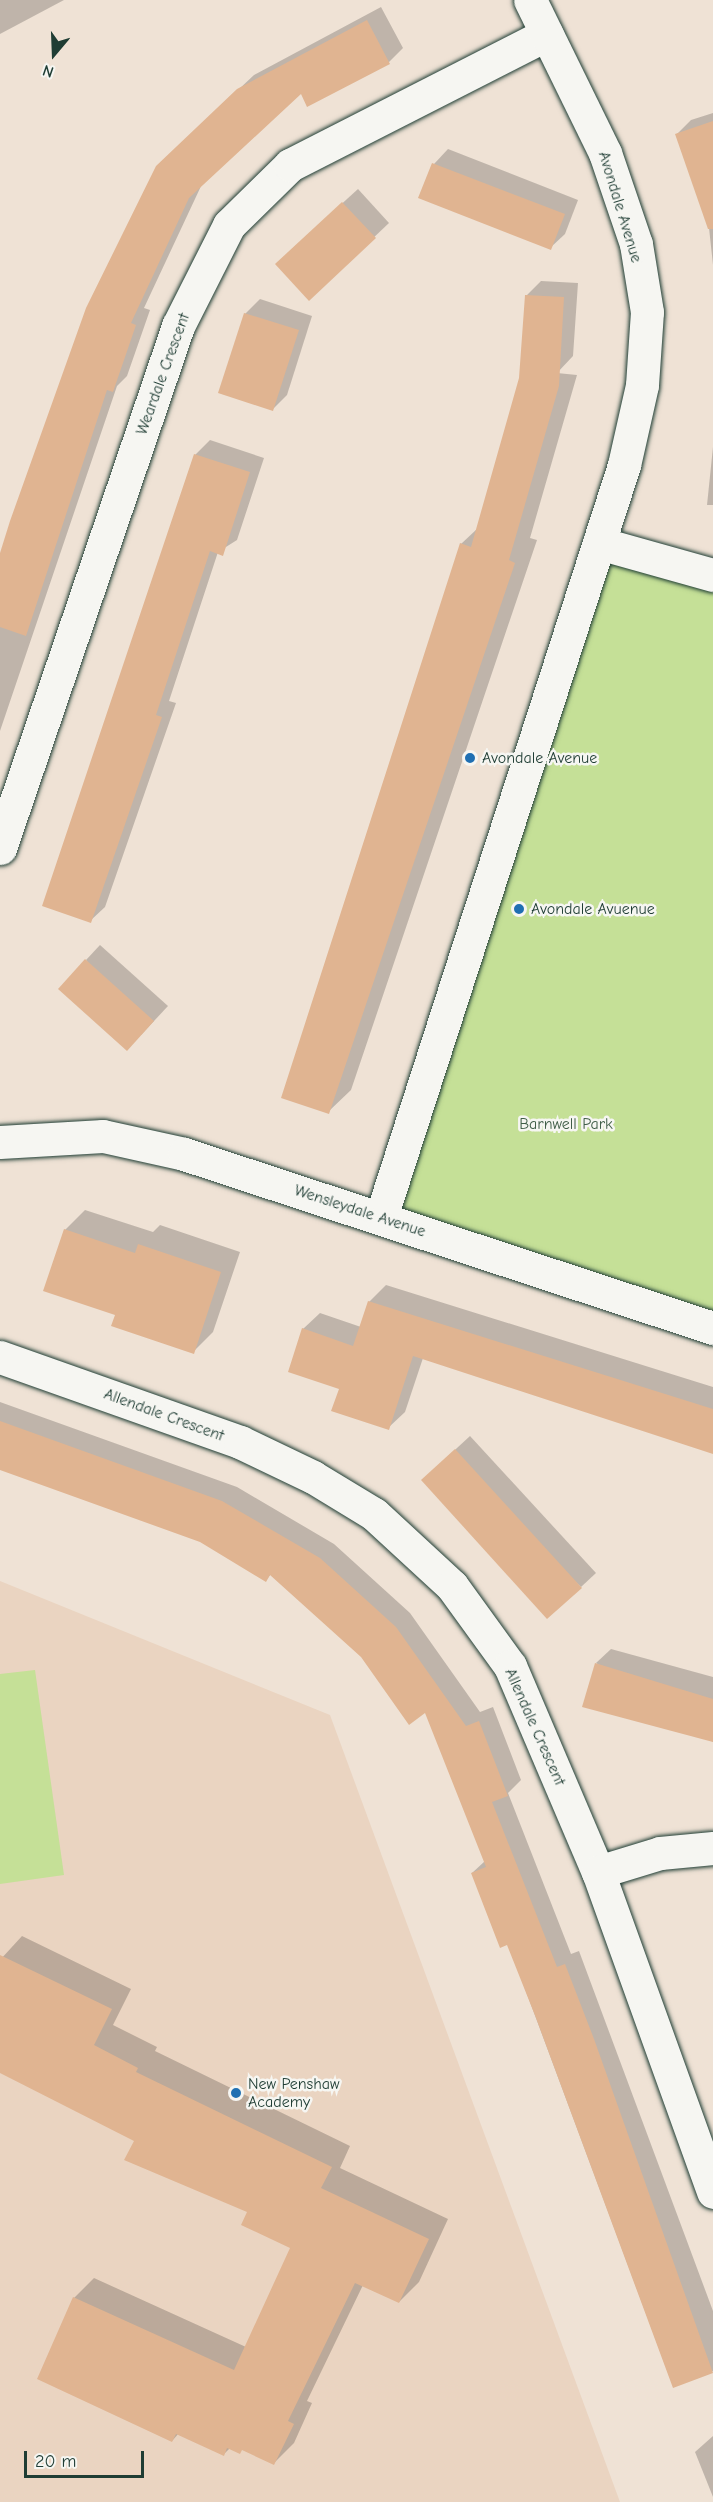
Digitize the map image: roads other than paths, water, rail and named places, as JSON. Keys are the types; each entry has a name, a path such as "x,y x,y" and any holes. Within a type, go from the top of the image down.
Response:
{"street":[{"name":"Avondale Avenue","path":"381,1217 599,543 642,385 647,312 636,244 605,153 530,0"},
{"name":"Weardale Crescent","path":"0,848 178,326 230,225 290,165 547,34"},
{"path":"599,543 713,575"},
{"name":"Wensleydale Avenue","path":"0,1142 103,1136 184,1154 713,1328"},
{"name":"Allendale Crescent","path":"0,1357 240,1442 375,1514 452,1586 510,1666 598,1872 713,2192"},
{"path":"598,1872 660,1853 713,1848"}],"place":[{"name":"Avondale Avenue","path":"470,758"},
{"name":"Avondale Avuenue","path":"519,909"},
{"name":"New Penshaw Academy","path":"236,2093"}],"park label":[{"name":"Barnwell Park","path":"566,1124"}]}
